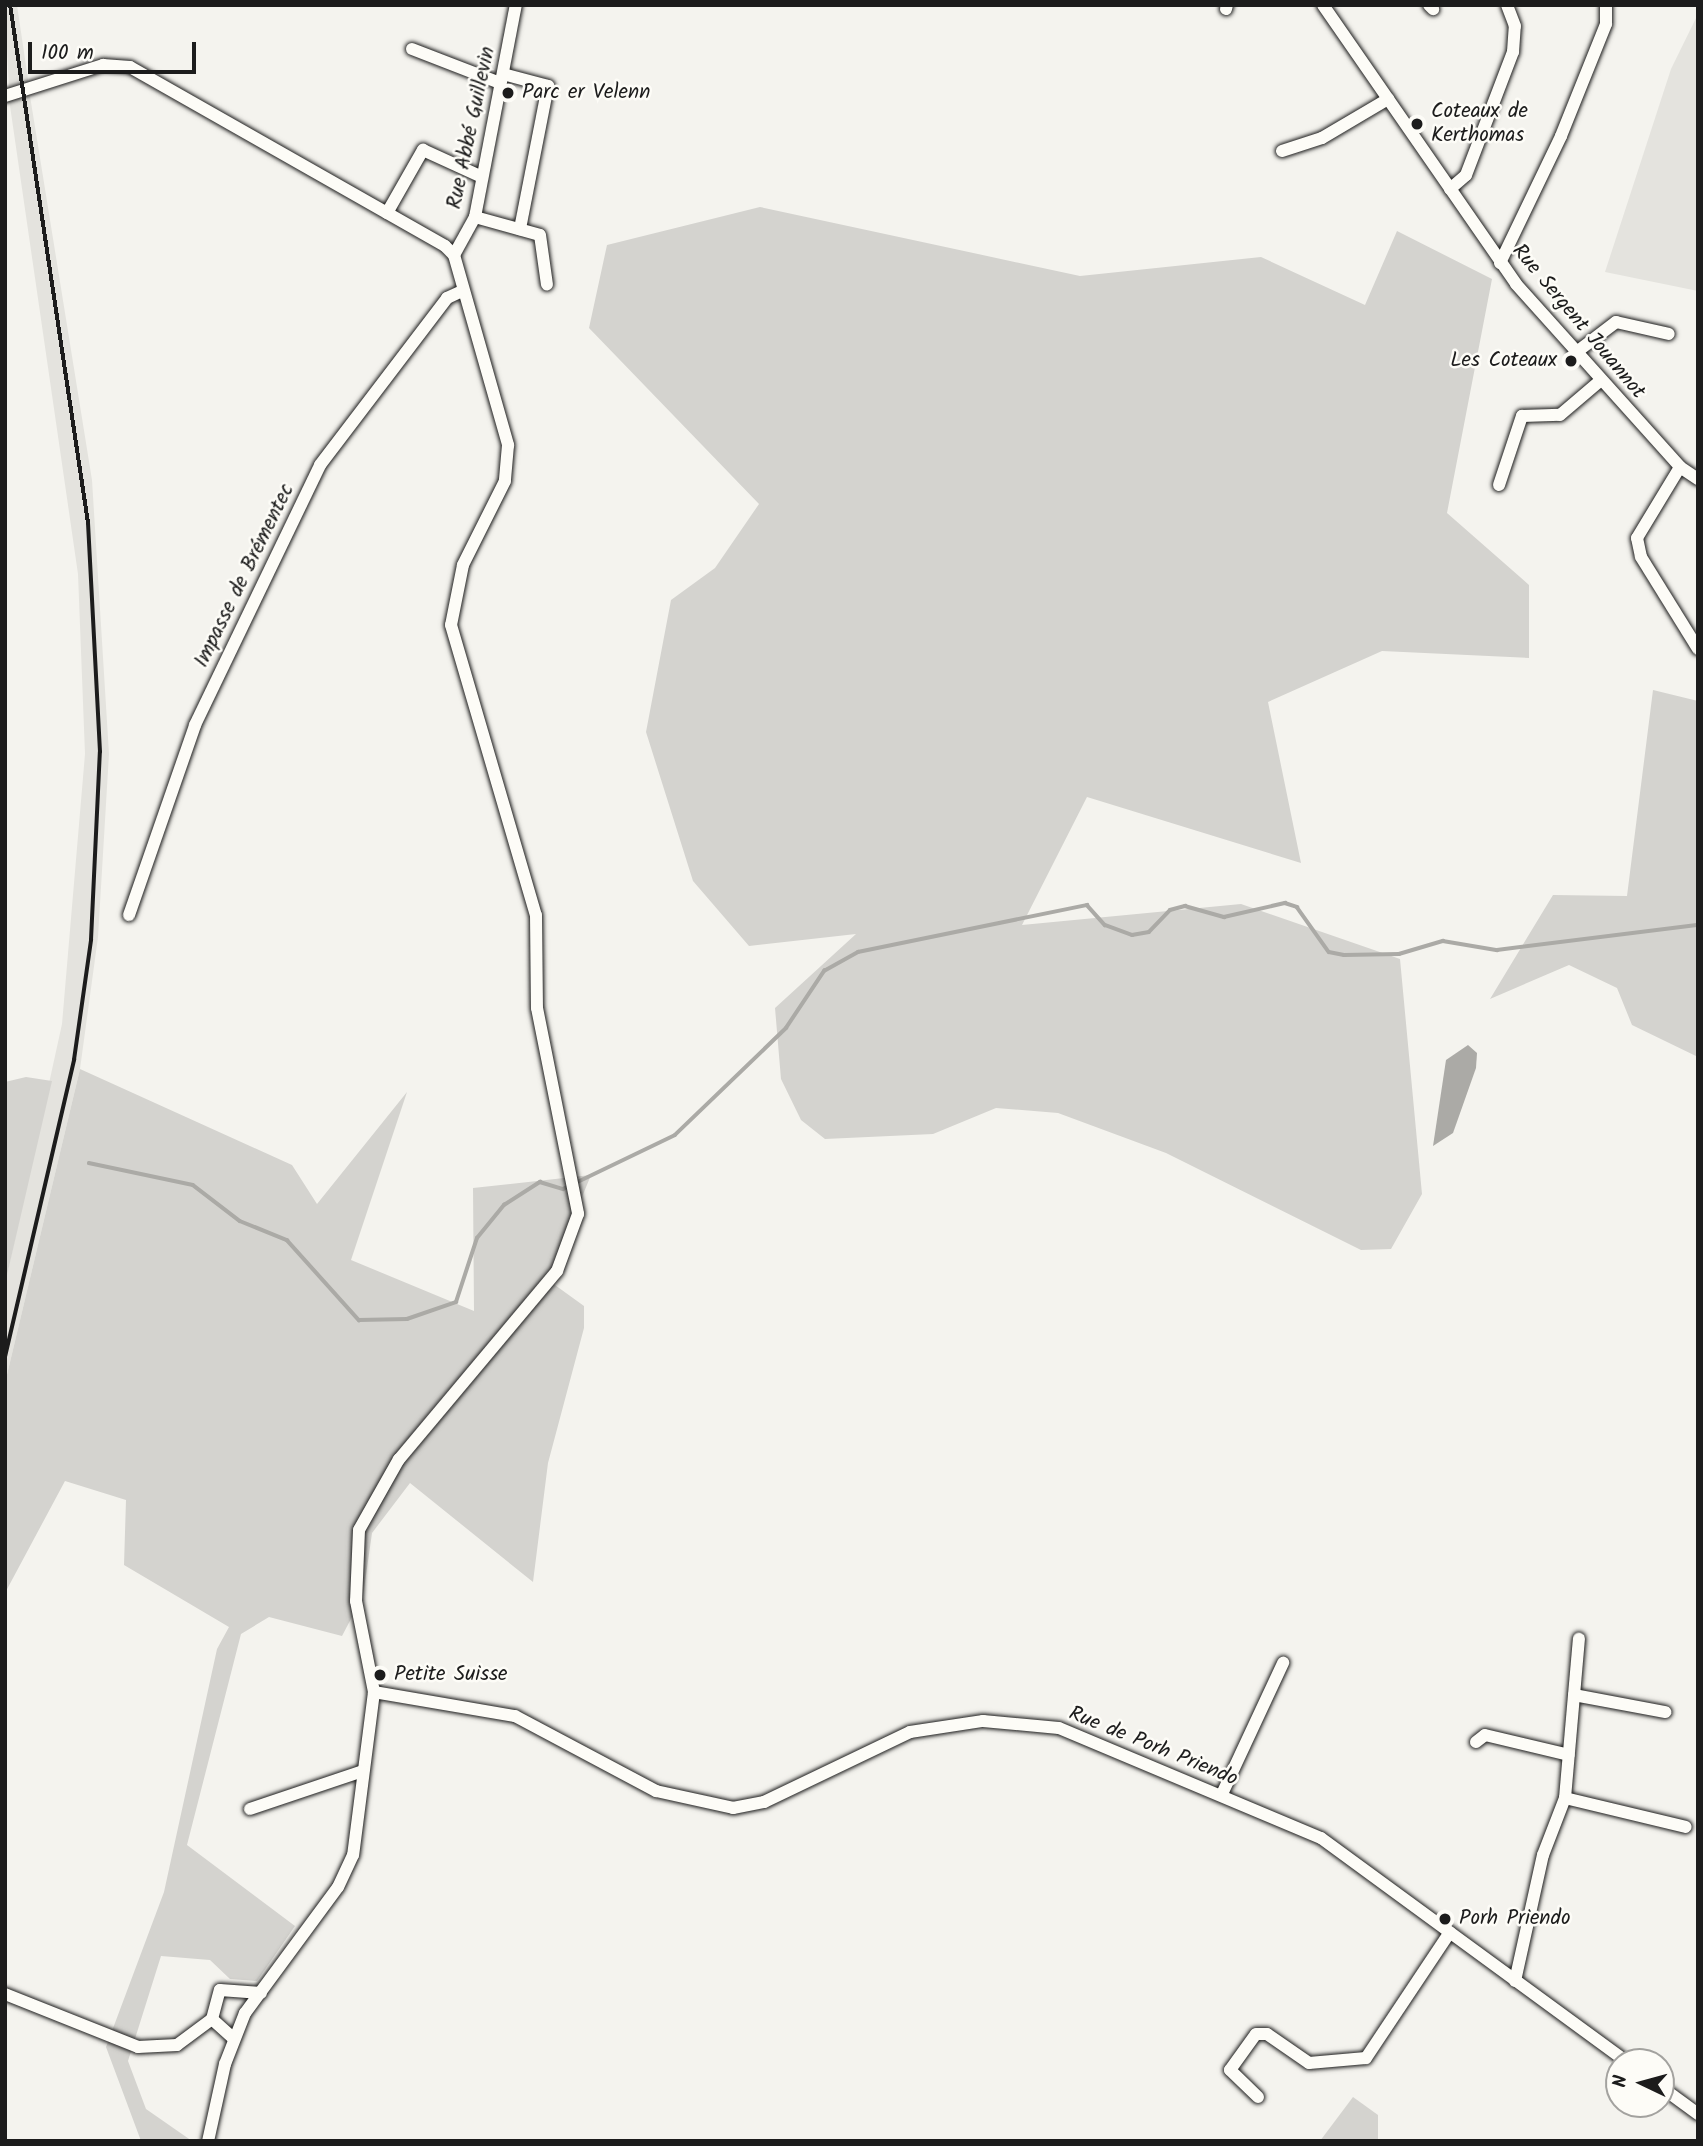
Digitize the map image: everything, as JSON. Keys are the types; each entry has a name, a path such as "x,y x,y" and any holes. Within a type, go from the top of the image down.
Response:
{"street":[{"name":"Rue Abbé Guillevin","path":"453,255 475,217 516,5"},
{"name":"Rue Sergent Jouannot","path":"1323,5 1500,263 1574,354 1679,467 1698,479"},
{"path":"1450,189 1466,175 1513,52 1516,26 1507,5"},
{"path":"1500,263 1561,136 1606,24 1605,6"},
{"path":"412,49 502,78 548,86 520,229"},
{"path":"5,96 103,65 130,68 387,213 453,255 460,292 509,459 505,481 463,565 452,625 536,915 537,1008 575,1188 574,1232 557,1270 399,1459 359,1530 356,1601 374,1692 353,1855 338,1887 261,1993 233,2038 208,2141"},
{"path":"1282,151 1322,138 1388,99"},
{"path":"387,213 423,150 482,177"},
{"path":"475,217 540,235 547,285"},
{"name":"Impasse de Brémentec","path":"129,915 195,725 320,465 447,298 460,292"},
{"path":"1574,354 1616,322 1669,334"},
{"path":"1499,485 1522,416 1560,415 1600,381"},
{"path":"1679,467 1637,538 1641,557 1698,649"},
{"path":"1515,1981 1544,1855 1565,1798 1579,1639"},
{"path":"1222,1794 1283,1663"},
{"name":"Rue de Porh Priendo","path":"374,1692 515,1716 656,1791 702,1805 764,1802 910,1732 983,1721 1059,1728 1222,1794 1321,1838 1608,2048"},
{"path":"1574,1695 1665,1712"},
{"path":"1476,1742 1485,1735 1569,1755"},
{"path":"250,1809 363,1771"},
{"path":"1565,1798 1686,1827"},
{"path":"1258,2097 1230,2070 1256,2034 1267,2034 1309,2063 1366,2058 1450,1932"},
{"path":"5,1994 138,2047 177,2045 212,2019 220,1990 261,1993"},
{"path":"212,2019 233,2038"},
{"path":"1675,2097 1698,2114"}],"shaded area":[{"path":"5,5 17,5 29,86 9,90"},
{"path":"1698,14 1698,291 1605,272 1671,69"},
{"path":"30,96 92,480 109,754 98,937 80,1069 5,1383 5,1284 62,1024 85,754 78,574 9,99"},
{"path":"760,207 1080,276 1261,257 1365,305 1397,231 1492,279 1447,513 1529,585 1529,658 1382,651 1268,702 1301,863 1087,797 1022,925 1241,904 1400,959 1422,1194 1391,1249 1361,1250 1166,1153 1058,1113 996,1108 933,1134 825,1139 801,1120 781,1079 775,1008 856,934 749,946 693,881 646,732 671,600 715,568 759,504 589,328 607,245"},
{"path":"1653,690 1698,701 1698,1057 1632,1025 1617,988 1569,965 1490,999 1553,895 1627,896"},
{"path":"1468,1045 1477,1053 1476,1068 1453,1133 1433,1146 1446,1060"},
{"path":"80,1069 292,1165 317,1204 407,1092 351,1260 474,1311 473,1188 591,1175 548,1280 584,1306 584,1328 548,1463 533,1582 410,1483 372,1533 363,1596 342,1636 269,1617 241,1634 187,1845 295,1926 257,1981 230,1979 210,1960 161,1956 128,2061 146,2109 192,2141 141,2141 106,2047 164,1892 217,1649 229,1627 124,1565 126,1500 65,1481 5,1593 5,1383"},
{"path":"26,1077 52,1081 5,1284 5,1082"},
{"path":"1353,2097 1378,2115 1378,2141 1320,2141"}],"waterway":[{"path":"89,1163 193,1185 240,1221 287,1240 359,1320 407,1319 456,1302 477,1238 504,1205 540,1182 563,1189 675,1135 786,1028 824,971 858,952 1087,905 1105,925 1132,935 1149,932 1170,910 1185,906 1224,917 1285,903 1297,907 1329,952 1344,955 1399,954 1443,941 1497,950 1698,925"}],"railway":[{"path":"5,1357 74,1060 91,940 100,752 88,523 10,5"}],"place":[{"name":"Parc er Velenn","path":"508,93"},
{"name":"Coteaux de Kerthomas","path":"1417,124"},
{"name":"Les Coteaux","path":"1571,361"},
{"name":"Petite Suisse","path":"380,1675"},
{"name":"Porh Priendo","path":"1445,1919"}]}
